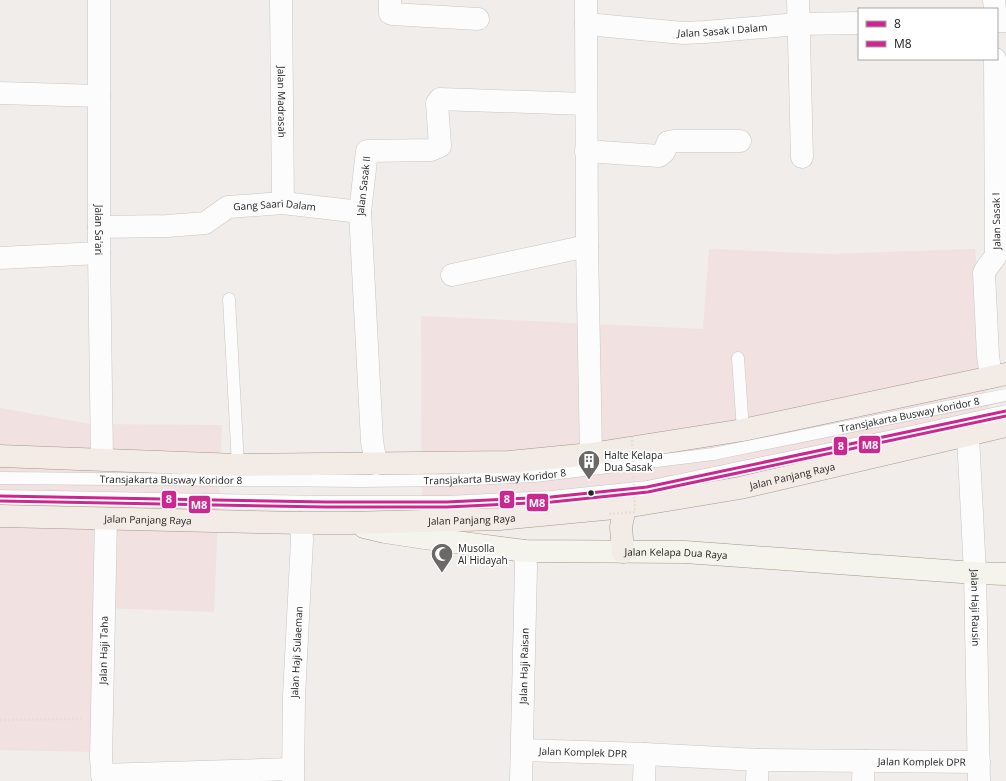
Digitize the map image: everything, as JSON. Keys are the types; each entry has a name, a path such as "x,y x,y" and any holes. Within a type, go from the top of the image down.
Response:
{"main road":[{"path":"0,456 238,465 509,462 591,454 743,430 999,376"},
{"name":"Jalan Panjang Raya","path":"0,516 348,523 500,518 617,511 740,488 1006,426"},
{"path":"617,511 621,527 623,552"}],"street":[{"name":"Jalan Sa'ari","path":"99,0 99,253 102,459"},
{"name":"Jalan Madrasah","path":"281,0 283,203"},
{"path":"586,0 587,246 591,454"},
{"path":"798,0 802,156"},
{"path":"392,7 478,19"},
{"name":"Jalan Sasak I Dalam","path":"586,24 683,33 798,24 858,23"},
{"name":"Jalan Sasak I","path":"995,60 996,255 993,261 986,267 984,273 988,356 999,376"},
{"path":"0,94 99,96"},
{"name":"Jalan Sasak II","path":"376,464 372,441 360,212 368,151 436,149 440,146 437,103 440,99 586,104"},
{"path":"586,151 659,156 664,152 668,142 740,140"},
{"name":"Gang Saari Dalam","path":"99,227 167,226 205,223 228,207 283,203 360,212"},
{"path":"452,275 587,246"},
{"path":"0,258 99,253"},
{"name":"Jalan Haji Rausin","path":"968,436 975,573 979,772"},
{"name":"Jalan Haji Taha","path":"102,778 101,758 106,519"},
{"name":"Jalan Haji Sulaeman","path":"293,775 294,696 302,540 301,523"},
{"name":"Jalan Kelapa Dua Raya","path":"348,523 385,532 525,551 685,552 1006,574"},
{"name":"Jalan Haji Raisan","path":"521,781 526,567 525,551"},
{"name":"Jalan Komplek DPR","path":"522,750 645,754 757,770 979,772"},
{"path":"644,781 645,754"},
{"path":"102,778 293,775"}],"lane":[{"path":"229,299 238,465"},
{"path":"738,358 743,430"},
{"name":"Transjakarta Busway Koridor 8","path":"0,478 361,481 450,480 535,476 713,454 1006,395"},
{"name":"Transjakarta Busway Koridor 8","path":"0,496 326,502 448,502 551,497 647,488 1006,411"}],"path":[{"path":"617,511 635,512 632,437"},
{"path":"0,720 88,719"}],"shaded area":[{"path":"709,249 828,254 975,249 992,442 656,513 422,531 421,316 703,329"},
{"path":"0,408 90,424 222,425 214,612 102,608 97,752 0,750"}],"transit line":[{"name":"8","path":"0,496 326,502 447,502 551,497 647,487 1006,411"},
{"name":"M8","path":"0,501 326,507 447,507 552,502 648,492 1006,416"}],"place":[{"name":"Halte Kelapa Dua Sasak","path":"589,480"},
{"name":"Musolla Al Hidayah","path":"442,574"}]}
